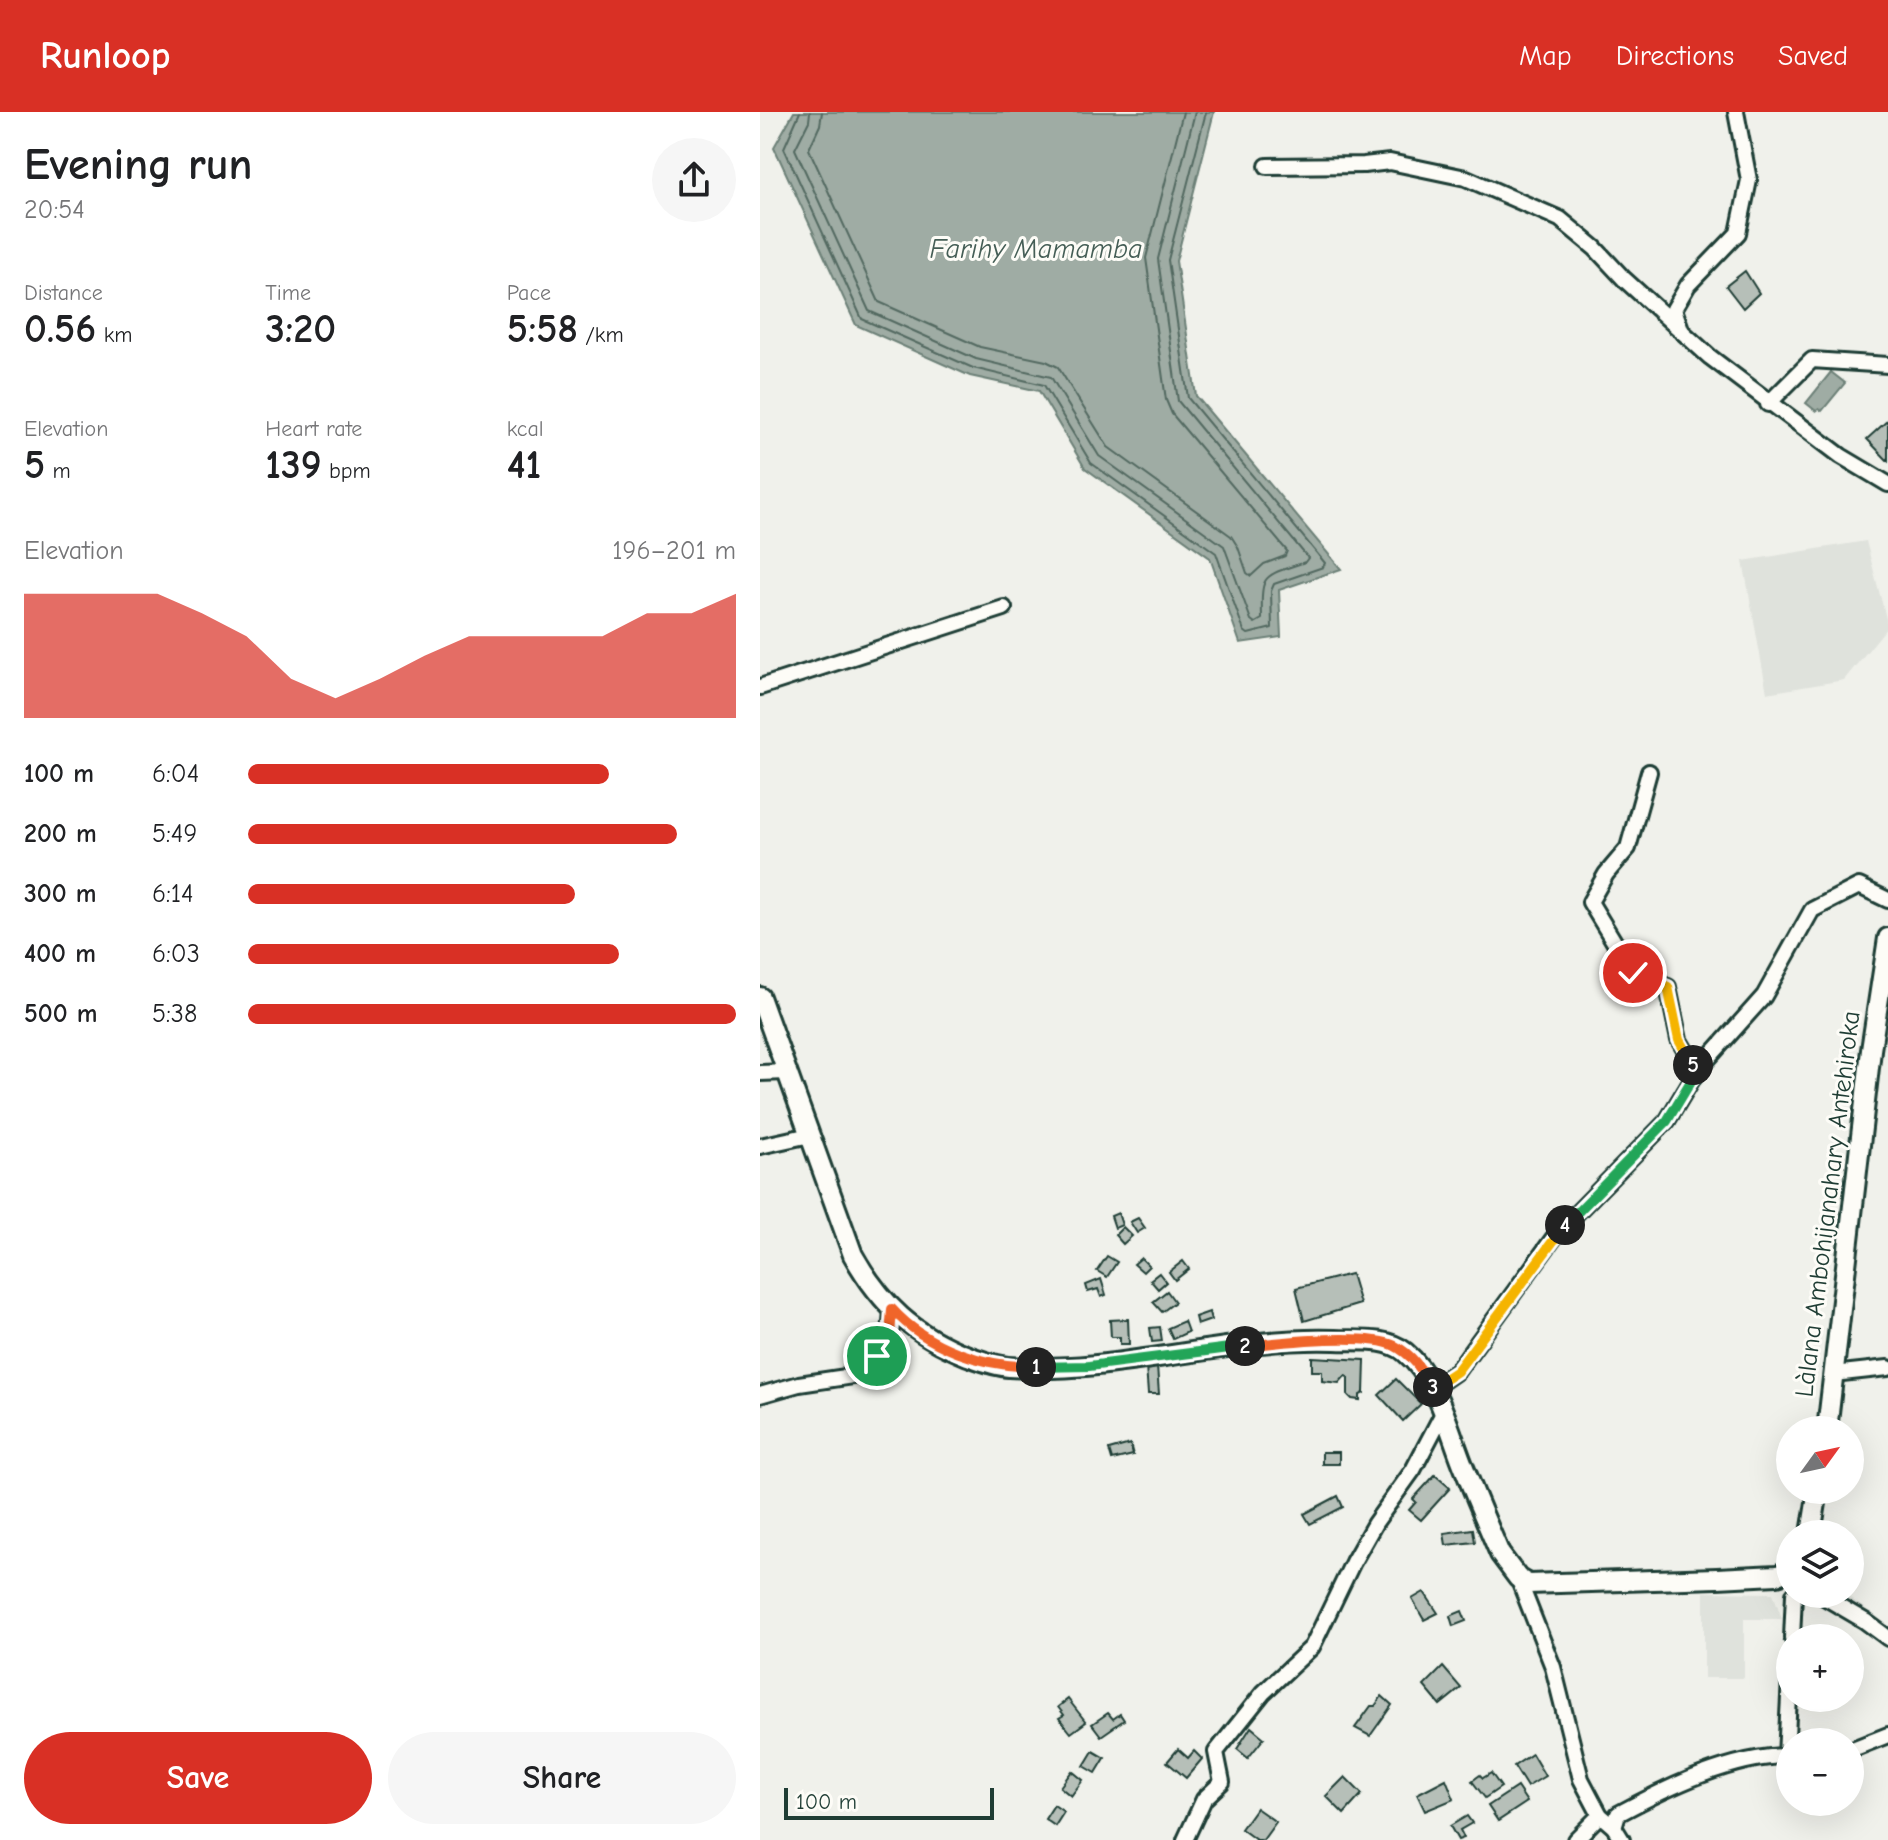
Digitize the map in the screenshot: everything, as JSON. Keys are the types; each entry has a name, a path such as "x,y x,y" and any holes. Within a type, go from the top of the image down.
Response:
{"street":[{"path":"1683,335 1674,309 1688,285 1738,233 1749,180 1736,112"},
{"path":"1267,166 1390,162 1466,178 1560,219 1595,248 1683,335 1768,404 1841,456 1888,484"},
{"path":"1768,404 1812,360 1888,365"},
{"path":"760,687 1004,608"},
{"path":"1649,772 1628,848 1606,874 1590,902 1633,973 1668,987 1679,1040 1697,1071"},
{"path":"1431,1389 1457,1371 1558,1232 1667,1121 1697,1071 1764,996 1812,910 1859,886 1888,900"},
{"name":"Làlana Ambohijanahary Antehiroka","path":"1828,1416 1871,1050 1887,949"},
{"path":"760,997 853,1255 868,1281 900,1318 947,1348 986,1363 1008,1367 1089,1366 1188,1351 1312,1339 1392,1344 1404,1351 1426,1376 1500,1554 1518,1578 1553,1667 1581,1779 1600,1815 1618,1833"},
{"path":"760,1073 787,1072"},
{"path":"760,1146 810,1135"},
{"path":"760,1395 799,1384 866,1374 890,1336 892,1309"},
{"path":"1833,1374 1888,1368"},
{"path":"1185,1840 1204,1799 1222,1782 1216,1752 1263,1693 1312,1647 1353,1562 1375,1523 1413,1470 1443,1413"},
{"path":"1518,1578 1528,1584 1776,1575"},
{"path":"1843,1608 1888,1638"},
{"path":"1864,1744 1888,1735"},
{"path":"1618,1833 1618,1814 1650,1797 1706,1774 1747,1762 1776,1758"},
{"path":"1575,1840 1600,1815"}],"shaded area":[{"path":"1866,541 1888,626 1844,680 1767,693 1743,561"},
{"path":"1704,1592 1773,1593 1782,1619 1744,1619 1744,1678 1704,1678"},
{"path":"1828,1608 1864,1608 1888,1626 1888,1647 1864,1631 1864,1624 1852,1624"}],"water":[{"name":"Farihy Mamamba","path":"794,112 1214,112 1176,261 1196,396 1341,569 1279,590 1281,637 1240,643 1210,558 1085,468 1039,391 970,376 856,325 774,147"},
{"path":"1831,372 1845,383 1822,411 1816,411 1806,403"}],"building":[{"path":"1745,271 1759,293 1743,308 1726,286"},
{"path":"1888,420 1888,461 1867,439"},
{"path":"1118,1213 1122,1225 1115,1228 1111,1216"},
{"path":"1138,1218 1145,1228 1137,1233 1130,1222"},
{"path":"1123,1227 1132,1236 1123,1244 1115,1235"},
{"path":"1107,1256 1117,1262 1107,1277 1097,1271"},
{"path":"1141,1258 1149,1266 1143,1272 1134,1264"},
{"path":"1183,1261 1189,1269 1175,1280 1169,1272"},
{"path":"1159,1273 1166,1282 1158,1289 1150,1280"},
{"path":"1351,1274 1360,1304 1304,1321 1296,1288"},
{"path":"1101,1279 1106,1295 1101,1297 1098,1289 1088,1292 1086,1285"},
{"path":"1167,1291 1175,1302 1162,1312 1153,1302"},
{"path":"1209,1312 1211,1320 1197,1325 1195,1317"},
{"path":"1128,1319 1129,1344 1120,1344 1120,1337 1111,1337 1110,1320"},
{"path":"1184,1321 1188,1332 1173,1339 1168,1328"},
{"path":"1160,1327 1162,1341 1152,1342 1150,1328"},
{"path":"1312,1357 1365,1360 1364,1393 1360,1395 1360,1400 1348,1395 1348,1377 1345,1376 1339,1383 1322,1381 1322,1371 1312,1371"},
{"path":"1157,1366 1159,1394 1148,1394 1146,1367"},
{"path":"1396,1379 1421,1404 1403,1421 1379,1395"},
{"path":"1130,1444 1133,1455 1112,1460 1109,1450"},
{"path":"1322,1452 1339,1452 1339,1464 1322,1464"},
{"path":"1435,1475 1450,1488 1421,1520 1409,1510 1416,1502 1413,1499"},
{"path":"1338,1496 1343,1507 1310,1524 1304,1514"},
{"path":"1473,1529 1475,1542 1446,1545 1444,1533"},
{"path":"1424,1592 1438,1613 1424,1620 1412,1599"},
{"path":"1462,1611 1466,1621 1453,1626 1450,1616"},
{"path":"1443,1667 1461,1688 1440,1705 1424,1686"},
{"path":"1382,1696 1392,1705 1370,1736 1355,1728 1371,1706 1375,1706"},
{"path":"1068,1699 1086,1722 1071,1733 1059,1718 1064,1715 1058,1707"},
{"path":"1108,1713 1113,1719 1120,1714 1124,1720 1101,1736 1092,1724"},
{"path":"1251,1727 1264,1738 1248,1758 1237,1749"},
{"path":"1178,1749 1188,1758 1194,1751 1202,1759 1186,1778 1167,1762"},
{"path":"1093,1751 1105,1758 1096,1773 1084,1766"},
{"path":"1532,1754 1545,1776 1527,1787 1514,1766"},
{"path":"1072,1771 1083,1780 1071,1796 1060,1787"},
{"path":"1491,1773 1501,1787 1485,1798 1472,1781 1480,1775 1483,1778"},
{"path":"1345,1777 1362,1794 1344,1814 1326,1796"},
{"path":"1446,1779 1454,1799 1425,1811 1417,1794"},
{"path":"1517,1787 1527,1802 1498,1821 1488,1806"},
{"path":"1054,1805 1064,1812 1055,1826 1045,1819"},
{"path":"1256,1808 1276,1822 1263,1840 1256,1840 1241,1829"},
{"path":"1467,1816 1472,1823 1460,1830 1464,1838 1458,1840 1450,1826"}],"route":[{"path":"877,1356 890,1336 892,1309 900,1318 947,1348 986,1363 1008,1367 1089,1366 1188,1351 1312,1339 1375,1342 1392,1344 1404,1351 1426,1376 1431,1389 1457,1371 1558,1232 1667,1121 1697,1071 1679,1040 1668,987 1633,973"}]}
